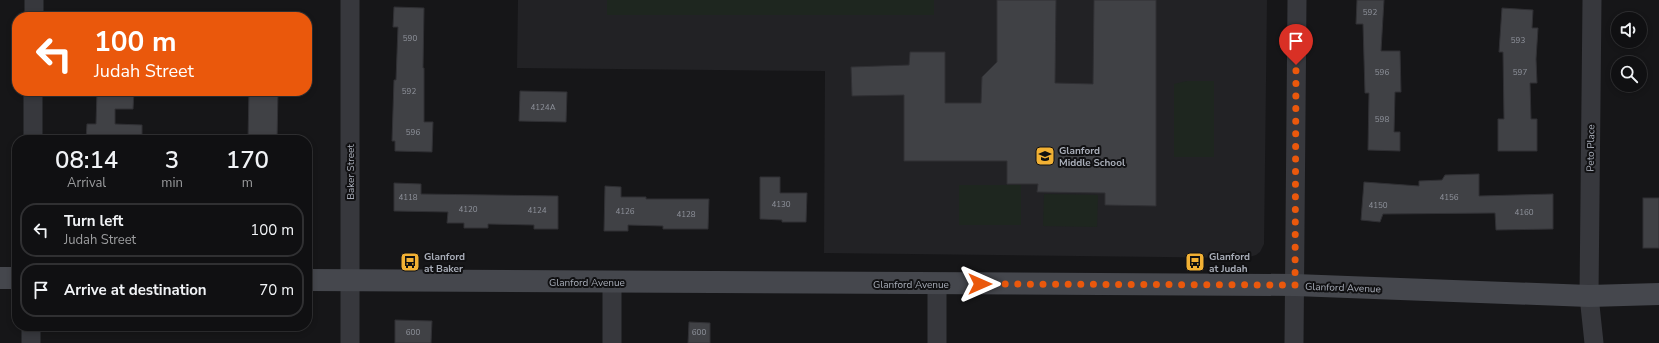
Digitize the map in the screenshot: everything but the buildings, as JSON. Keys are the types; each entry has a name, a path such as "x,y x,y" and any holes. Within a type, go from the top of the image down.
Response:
{"main road":[{"path":"0,278 12,278"},
{"name":"Glanford Avenue","path":"312,280 1295,285 1589,296 1659,294"}],"street":[{"path":"34,0 34,12"},
{"name":"Baker Street","path":"350,0 350,343"},
{"path":"1294,343 1297,0"},
{"name":"Peto Place","path":"1592,0 1589,296 1594,343"},
{"path":"33,96 33,135"},
{"path":"612,282 612,343"},
{"path":"937,284 937,343"},
{"path":"31,331 31,343"}],"shaded area":[{"name":"Glanford Middle School","path":"518,0 1267,0 1264,244 1260,252 1246,258 824,253 825,71 517,68"},
{"path":"607,0 934,0 934,15 607,15"},
{"path":"1187,81 1214,81 1214,157 1174,157 1174,84"},
{"path":"959,185 1021,185 1021,225 959,225"},
{"path":"1044,194 1098,195 1097,227 1043,226"}],"place":[{"name":"Glanford Middle School","path":"1045,156"},
{"name":"Glanford at Baker","path":"410,262"},
{"name":"Glanford at Judah","path":"1195,262"}],"route":[{"path":"980,284 1295,285 1296,65"}]}
